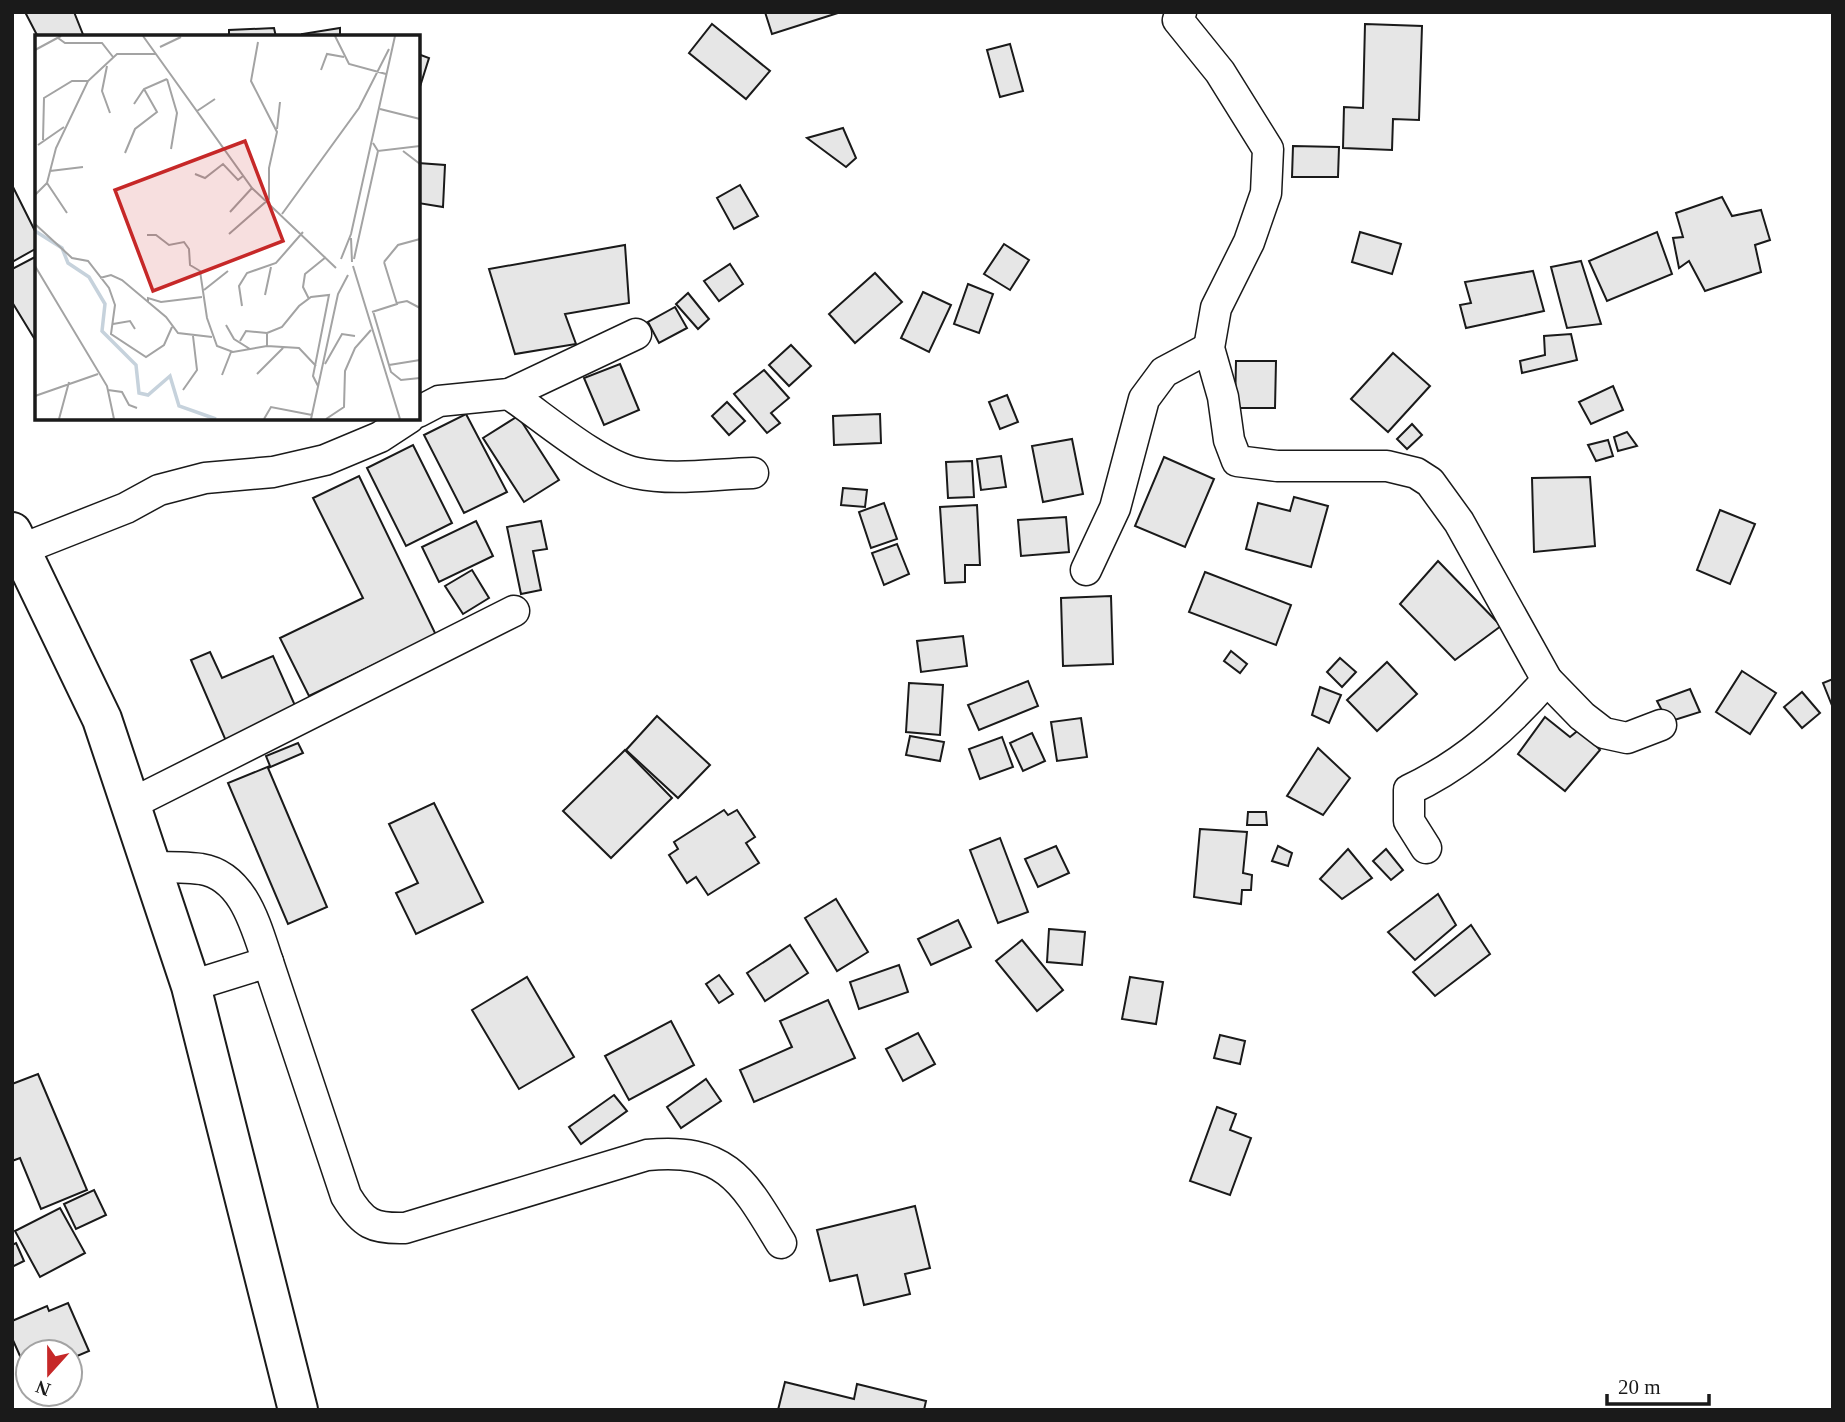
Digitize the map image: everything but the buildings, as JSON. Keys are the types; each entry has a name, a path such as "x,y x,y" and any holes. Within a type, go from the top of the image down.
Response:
{"main road":[{"path":"15,543 102,719 191,986 298,1410"}],"street":[{"path":"1181,12 1178,20 1220,72 1268,149 1266,193 1249,242 1216,308 1209,348 1237,461 1278,466 1387,466 1416,473 1430,482 1459,522 1548,680 1582,716 1604,733 1627,738 1661,725"},
{"path":"420,411 439,401 509,394 636,334"},
{"path":"1086,570 1115,508 1144,399 1164,372 1209,348"},
{"path":"509,394 612,465 635,473 662,477 753,473"},
{"path":"15,543 126,508 159,490 205,478 273,472 325,460 380,437 405,420"},
{"path":"131,804 514,611"},
{"path":"1426,848 1409,821 1409,790 1444,774 1483,744 1516,716 1548,680"},
{"path":"151,867 204,870 229,882 249,908 346,1196 358,1216 379,1228 405,1228 647,1155 674,1153 727,1169 746,1186 781,1243"},
{"path":"191,986 268,962"}]}
